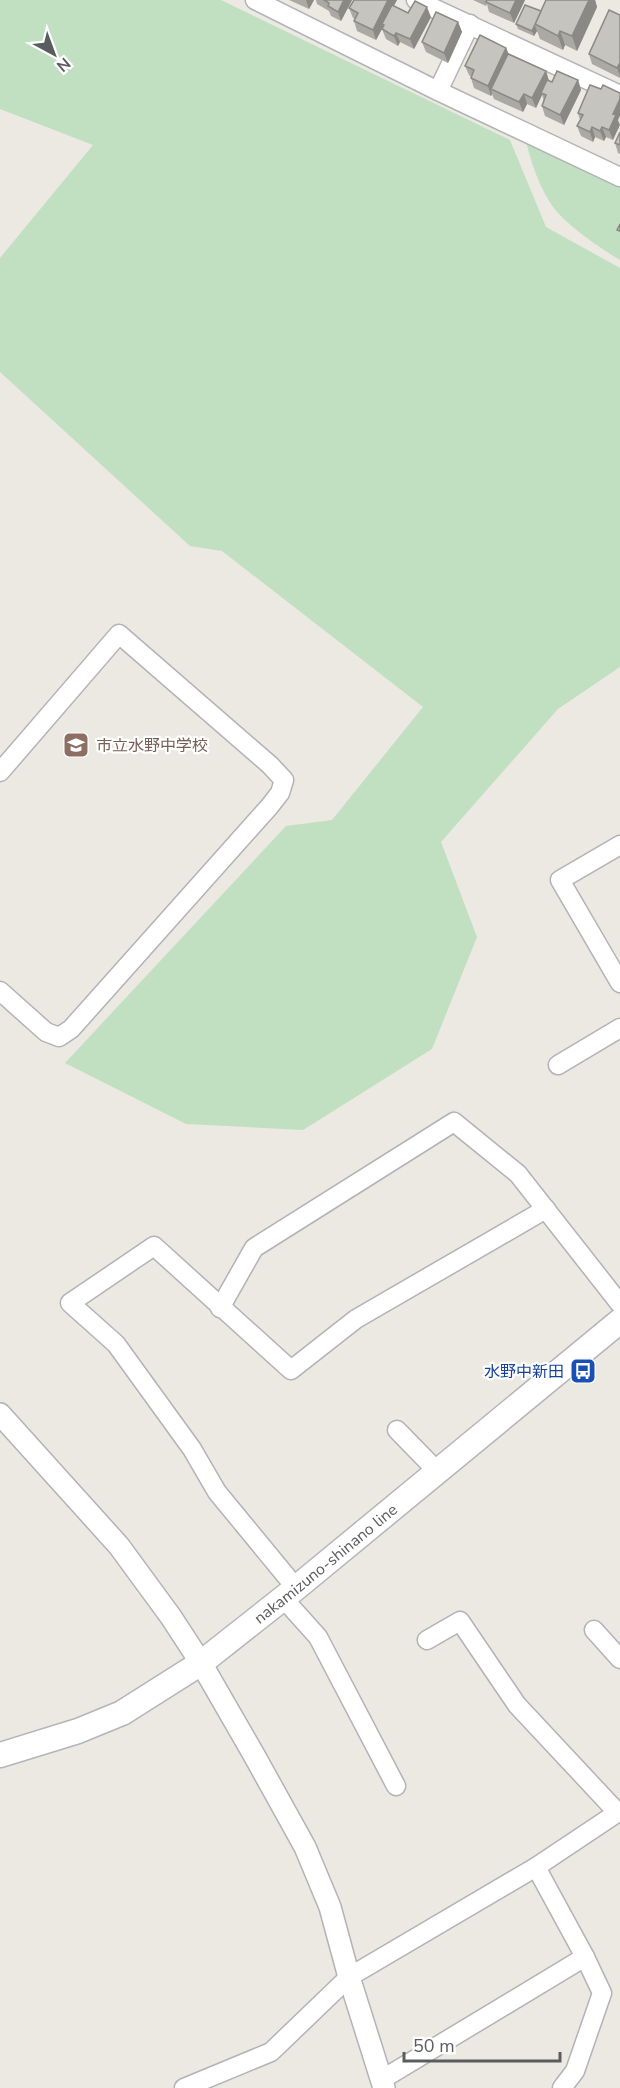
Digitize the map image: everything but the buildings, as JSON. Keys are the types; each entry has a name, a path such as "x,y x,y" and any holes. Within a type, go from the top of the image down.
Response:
{"main road":[{"name":"nakamizuno-shinano line","path":"0,1755 78,1731 122,1713 201,1663 620,1321"}],"street":[{"path":"255,0 438,91 620,177"},
{"path":"417,0 620,95"},
{"path":"438,91 470,24"},
{"path":"0,772 118,634 270,765 284,780 280,793 270,807 71,1029 59,1037 46,1032 0,991"},
{"path":"620,845 561,880 620,983"},
{"path":"558,1065 620,1028"},
{"path":"220,1308 254,1248 454,1122 518,1174 620,1304"},
{"path":"396,1786 318,1637 289,1593 217,1492 192,1449 116,1344 70,1302 154,1246 291,1370 356,1319 546,1209"},
{"path":"0,1414 119,1546 171,1617 201,1663 305,1847 330,1907 382,2084 585,1957"},
{"path":"397,1430 437,1472"},
{"path":"184,2088 207,2083 271,2052 349,1977 536,1867 619,1812 517,1704 460,1621 428,1640"},
{"path":"594,1630 620,1659"},
{"path":"536,1867 602,1993 575,2071 562,2088"}],"green space":[{"path":"0,0 221,0 510,140 546,227 620,268 620,667 558,709 441,842 477,937 432,1049 303,1130 186,1124 65,1063 286,826 332,820 423,707 222,551 190,546 0,372 0,258 93,145 0,109"},
{"path":"522,121 620,178 620,260 573,227 551,204 532,164"}],"place":[{"name":"市立水野中学校","path":"76,745"},
{"name":"水野中新田","path":"583,1371"}]}
